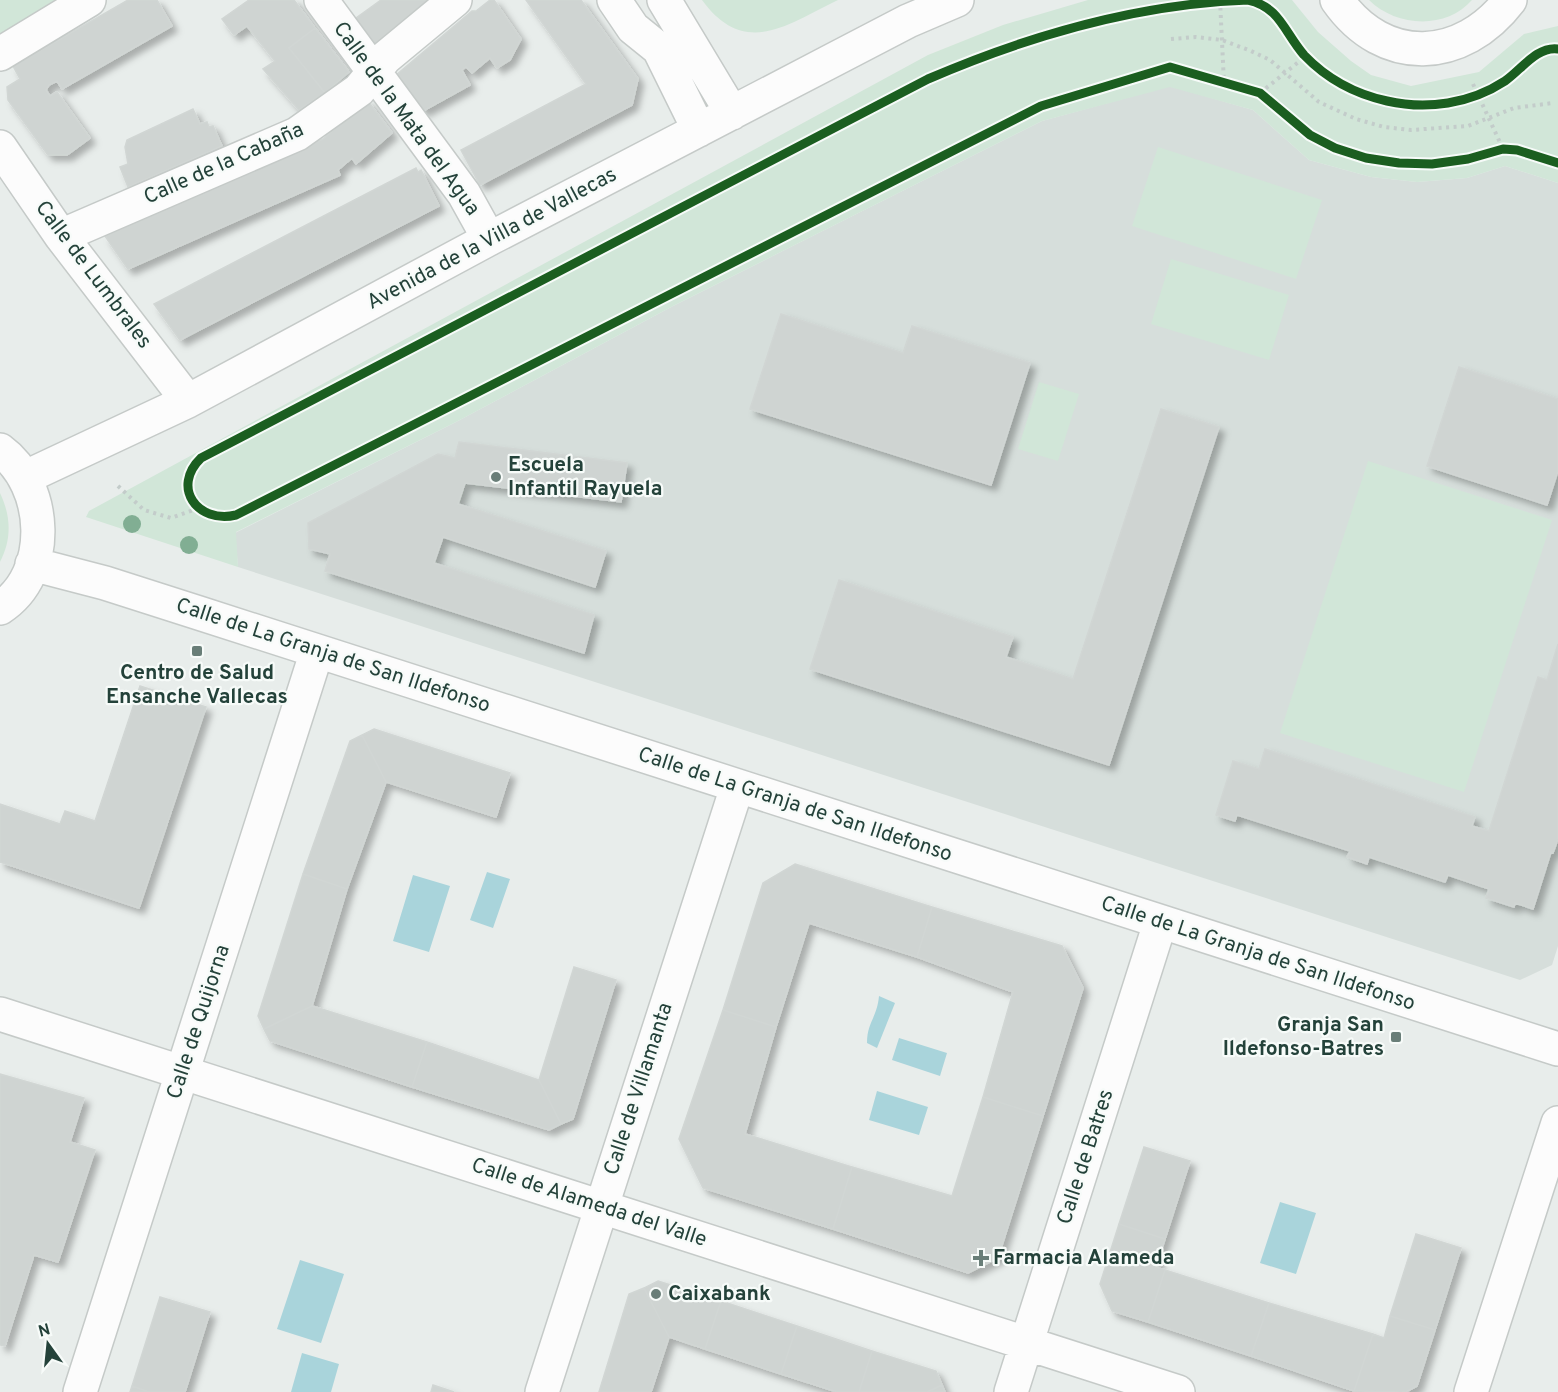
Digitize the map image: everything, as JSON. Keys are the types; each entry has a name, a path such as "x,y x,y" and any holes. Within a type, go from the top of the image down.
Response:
{"street":[{"path":"0,54 89,0"},
{"name":"Calle de la Mata del Agua","path":"321,0 464,194 489,239"},
{"name":"Calle de la Cabaña","path":"61,236 297,134 359,90 372,70 455,0"},
{"path":"614,0 633,28 658,49 699,130"},
{"path":"658,49 662,0"},
{"path":"662,0 732,113"},
{"name":"Avenida de la Villa de Vallecas","path":"26,477 188,401 489,239 908,21 957,0"},
{"path":"1337,0 1348,16 1369,34 1394,45 1421,49 1448,46 1474,36 1495,19 1510,0"},
{"name":"Calle de Lumbrales","path":"0,147 61,236 188,401"},
{"path":"0,450 11,458 26,477 35,500 38,520 32,564 19,590 0,608"},
{"name":"Calle de La Granja de San Ildefonso","path":"32,564 105,583 1558,1050"},
{"name":"Calle de Quijorna","path":"80,1392 317,651"},
{"name":"Calle de Villamanta","path":"542,1392 737,787"},
{"name":"Calle de Batres","path":"1011,1392 1160,923"},
{"name":"Calle de Alameda del Valle","path":"0,1014 1178,1392"},
{"path":"1471,1392 1558,1122"}],"path":[{"path":"1209,2 1223,1 1222,40 1229,84 1214,80"},
{"path":"1171,39 1197,37 1222,40 1251,51 1285,72 1319,102 1356,119 1384,127 1441,129 1468,126 1514,108 1553,103"},
{"path":"1298,48 1314,64"},
{"path":"1268,101 1255,92 1306,56"},
{"path":"1473,84 1483,92 1499,150 1517,150"},
{"path":"1469,98 1483,92"},
{"path":"118,486 144,510 171,518 196,504 207,515"}],"shaded area":[{"path":"1170,86 1253,110 1309,160 1371,177 1417,182 1467,178 1505,166 1558,183 1558,946 1552,965 1520,980 238,567 235,533 456,422 673,306 1042,121"}],"green space":[{"path":"0,0 58,0 0,38"},
{"path":"702,0 838,0 784,26 767,31 751,32 734,28 718,18"},
{"path":"1088,0 1292,0 1318,32 1351,61 1371,75 1411,86 1479,72 1524,34 1558,26 1558,183 1505,166 1467,178 1417,182 1371,177 1309,160 1253,110 1170,87 1042,121 673,306 456,422 236,532 238,567 86,517 89,511 928,55 1003,25"},
{"path":"1369,0 1472,0 1461,10 1449,16 1421,21 1393,16"},
{"path":"1158,147 1322,200 1296,279 1132,226"},
{"path":"1171,259 1289,295 1269,360 1151,324"},
{"path":"1039,382 1079,394 1058,461 1018,449"},
{"path":"1368,461 1552,520 1464,792 1280,733"},
{"path":"0,493 9,528 7,545 0,562"}],"water":[{"path":"487,872 510,879 493,928 470,920"},
{"path":"413,875 450,886 429,952 393,941"},
{"path":"879,996 895,1003 877,1048 867,1043"},
{"path":"899,1038 947,1053 940,1076 892,1060"},
{"path":"877,1091 928,1107 919,1135 869,1120"},
{"path":"1280,1202 1316,1213 1296,1274 1260,1263"},
{"path":"300,1260 344,1274 321,1343 277,1329"},
{"path":"302,1353 339,1364 331,1392 291,1392"}],"building":[{"path":"128,0 157,0 172,26 62,89 57,81 49,85 46,90 50,96 57,92 90,138 67,155 48,155 8,100 7,87 20,79 13,66"},
{"path":"249,0 294,0 315,28 289,48 325,93 299,110 263,69 275,61 247,26 234,35 222,19"},
{"path":"381,0 431,0 373,48 352,21"},
{"path":"490,0 494,0 521,39 510,60 497,68 490,58 472,73 466,67 462,70 470,85 423,111 396,75 472,11 476,11"},
{"path":"526,0 581,0 638,79 632,105 480,185 461,150 586,84"},
{"path":"315,28 349,72 325,93 289,48"},
{"path":"367,100 392,133 356,164 352,158 338,170 340,175 128,269 105,236 323,139"},
{"path":"193,109 200,124 207,122 209,127 213,126 222,146 128,187 120,167 128,164 125,147 127,140"},
{"path":"416,168 418,172 421,170 439,206 180,340 154,304"},
{"path":"781,314 903,353 912,326 1030,363 991,485 750,409"},
{"path":"1459,367 1558,399 1558,471 1547,505 1427,466"},
{"path":"1161,409 1219,427 1109,765 810,669 839,580 1013,637 1006,657 1073,679"},
{"path":"459,442 627,463 621,502 465,483 458,504 606,551 595,587 443,537 434,563 594,615 584,653 325,571 330,554 309,549 308,523 438,454 455,458"},
{"path":"1558,644 1558,839 1553,853 1551,852 1533,909 1515,903 1514,907 1486,898 1489,889 1448,875 1445,882 1369,857 1367,864 1347,857 1350,851 1237,815 1235,821 1216,815 1233,761 1259,769 1265,749 1475,817 1472,826 1489,831 1538,677 1547,680"},
{"path":"140,686 206,707 139,908 0,862 0,804 60,824 65,811 95,821"},
{"path":"374,729 510,773 496,817 386,782 362,735"},
{"path":"362,735 386,782 347,889 303,874 350,741"},
{"path":"795,864 932,907 917,957 809,923 776,1027 723,1010 763,883"},
{"path":"303,874 347,889 312,1006 264,1029 258,1016"},
{"path":"932,907 1062,946 1083,988 1043,1116 983,1097 1013,992 917,957"},
{"path":"574,967 616,980 573,1119 561,1124 539,1080"},
{"path":"312,1006 427,1042 412,1087 270,1041 264,1029"},
{"path":"723,1010 776,1027 745,1134 852,1167 833,1229 703,1188 679,1139"},
{"path":"427,1042 539,1080 561,1124 549,1130 412,1087"},
{"path":"0,1074 84,1098 70,1142 95,1150 58,1262 34,1255 5,1346 0,1345"},
{"path":"983,1097 1043,1116 998,1258 968,1273 833,1229 852,1167 952,1196"},
{"path":"1144,1147 1190,1161 1165,1239 1119,1224"},
{"path":"1119,1224 1165,1239 1156,1267 1165,1270 1148,1322 1112,1311 1100,1284"},
{"path":"1416,1234 1461,1248 1435,1330 1390,1316"},
{"path":"1165,1270 1269,1303 1251,1356 1148,1322"},
{"path":"658,1281 721,1301 705,1349 669,1337 644,1288"},
{"path":"644,1288 669,1337 651,1392 599,1392 629,1294"},
{"path":"160,1297 210,1312 185,1392 149,1392 132,1386"},
{"path":"721,1301 797,1326 781,1374 705,1349"},
{"path":"1269,1303 1373,1334 1354,1391 1251,1356"},
{"path":"1390,1316 1435,1330 1417,1386 1406,1392 1354,1391 1373,1334 1384,1338"},
{"path":"797,1326 872,1351 859,1392 837,1392 781,1374"},
{"path":"872,1351 936,1371 942,1385 927,1392 859,1392"},
{"path":"433,1385 454,1392 431,1392"},
{"path":"942,1385 945,1392 927,1392"},
{"path":"132,1386 149,1392 130,1392"}],"cycle path":[{"path":"1558,49 1543,51 1505,81 1477,95 1448,103 1417,105 1375,98 1331,78 1304,55 1275,14 1259,3 1248,0 1206,3 1124,15 1045,36 966,63 928,79 201,458 192,469 188,480 189,491 193,501 200,509 210,514 236,515 1041,106 1170,67 1260,93 1310,135 1335,148 1366,158 1399,163 1432,164 1468,159 1503,149 1517,150 1558,163"}],"place":[{"name":"Escuela Infantil Rayuela","path":"496,477"},
{"name":"Centro de Salud Ensanche Vallecas","path":"197,651"},
{"name":"Granja San Ildefonso-Batres","path":"1396,1037"},
{"name":"Farmacia Alameda","path":"981,1258"},
{"name":"Caixabank","path":"656,1294"}]}
